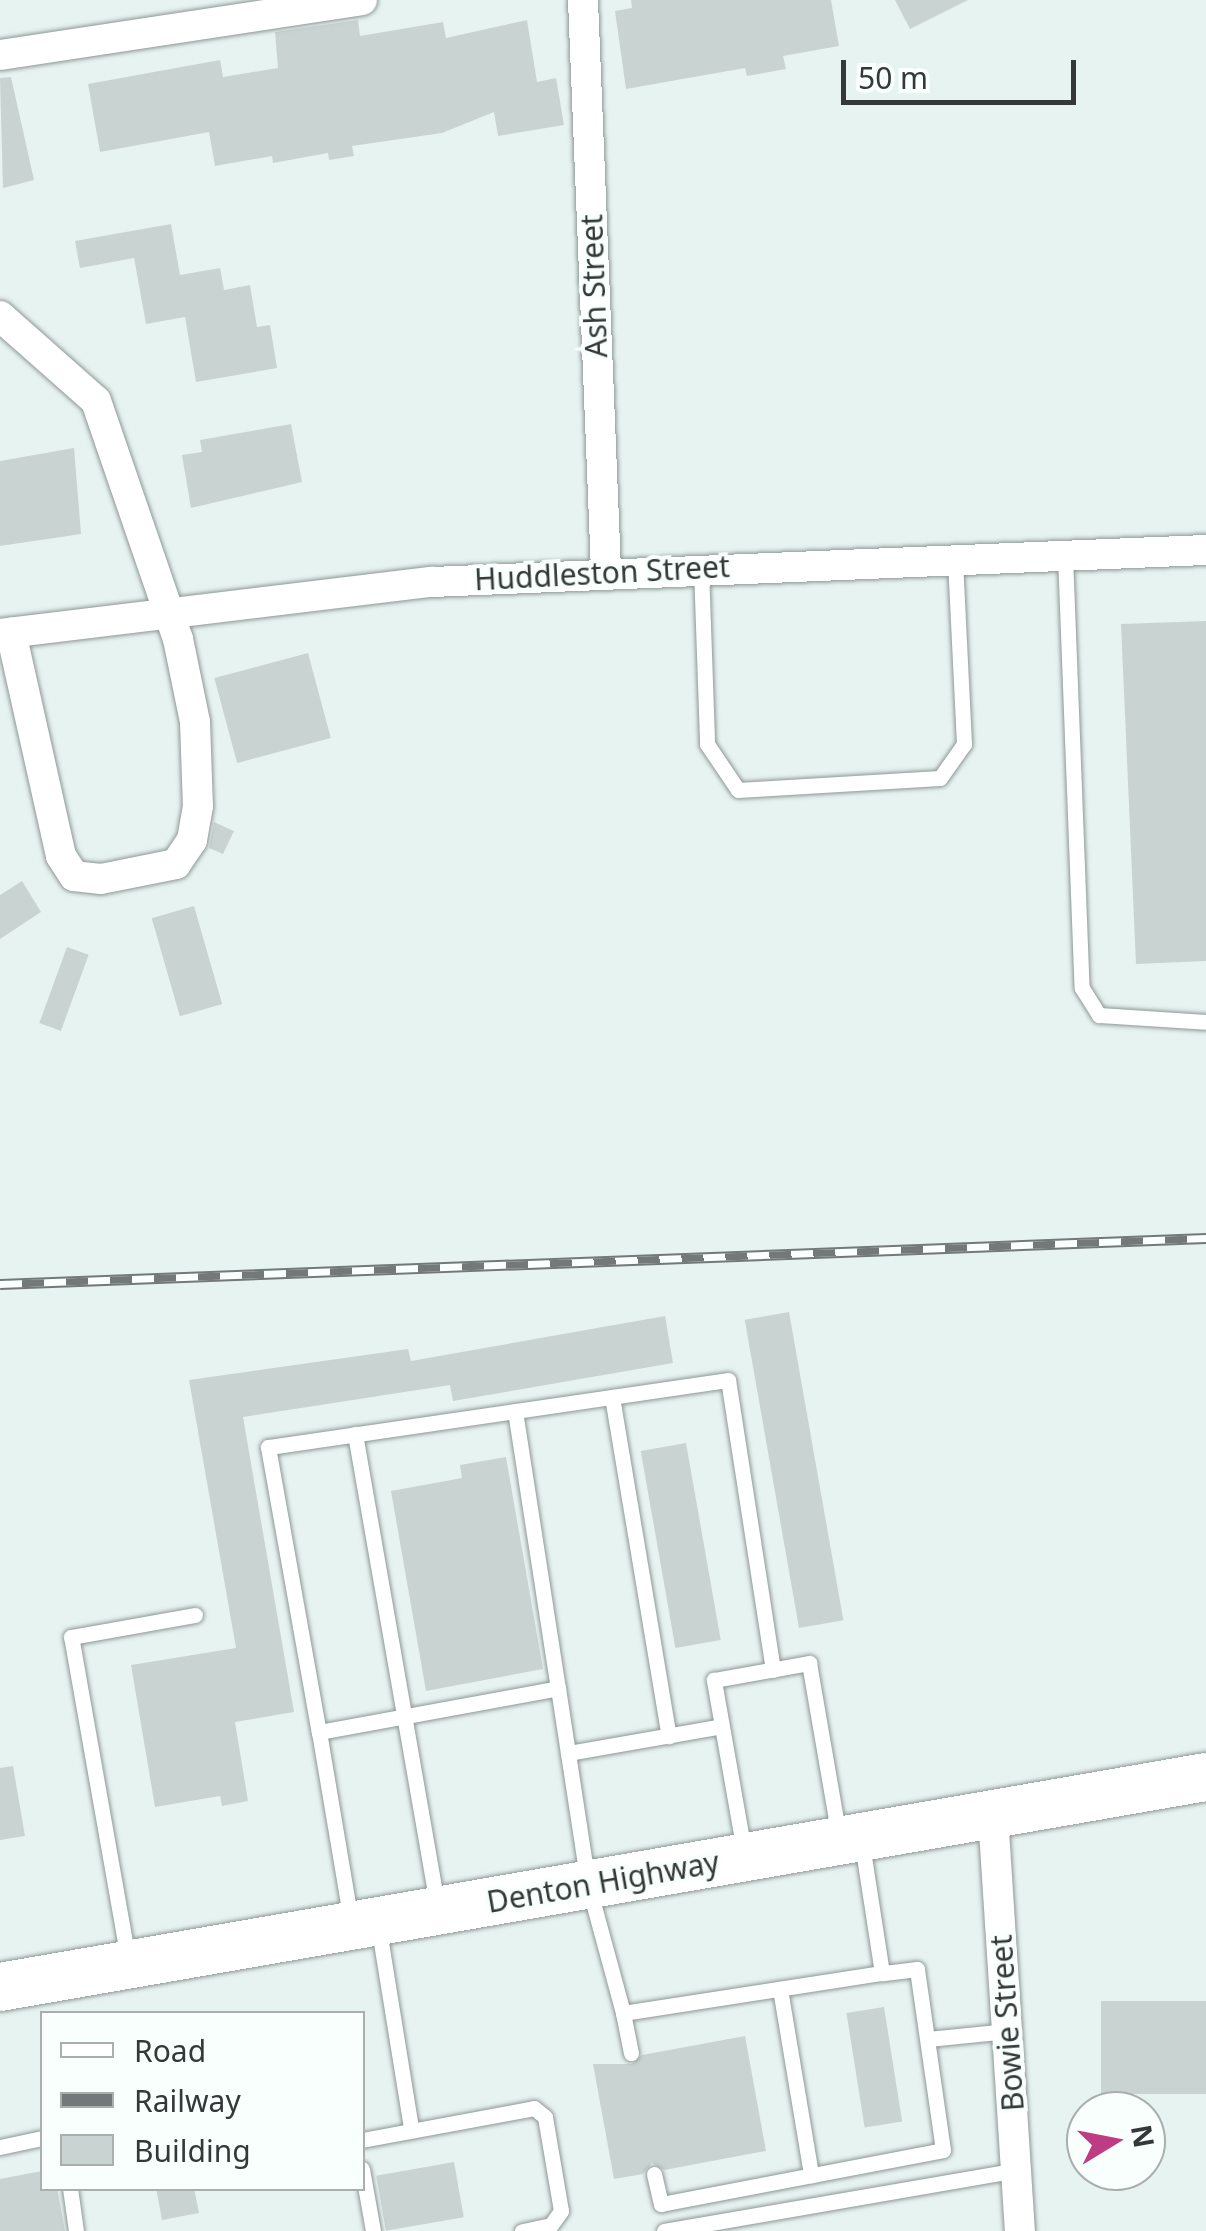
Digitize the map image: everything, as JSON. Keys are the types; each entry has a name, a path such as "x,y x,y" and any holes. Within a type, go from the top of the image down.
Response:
{"main road":[{"name":"Denton Highway","path":"0,1987 1206,1777"}],"street":[{"path":"0,55 279,7 362,0"},
{"name":"Ash Street","path":"583,0 606,571"},
{"path":"0,316 96,401 168,612 195,722 192,840 176,864 117,878 74,876 61,856 6,633"},
{"name":"Huddleston Street","path":"6,633 168,612 606,571 1206,550"},
{"name":"Bowie Street","path":"993,1814 1020,2231"}],"lane":[{"path":"1065,555 1082,988 1099,1015 1206,1022"},
{"path":"701,568 707,744 738,790 940,778 964,744 955,558"},
{"path":"411,2127 318,1732 268,1447 728,1380 773,1670"},
{"path":"612,1397 669,1736"},
{"path":"516,1411 588,1884 631,2053"},
{"path":"355,1434 438,1910"},
{"path":"129,1963 71,1637 195,1615"},
{"path":"745,1858 714,1680 809,1663 882,1973"},
{"path":"318,1732 558,1688"},
{"path":"568,1752 722,1726"},
{"path":"623,2013 917,1968 943,2150 661,2204 654,2174"},
{"path":"780,1990 811,2176"},
{"path":"928,2039 1008,2032"},
{"path":"365,2139 411,2127 534,2108 546,2118 561,2210 551,2225 522,2231"},
{"path":"0,2147 40,2138"},
{"path":"664,2231 1016,2170"},
{"path":"365,2186 373,2231"},
{"path":"70,2191 76,2231"}],"building":[{"path":"631,0 831,0 839,46 783,56 786,69 747,76 745,68 626,89 615,11 632,8"},
{"path":"895,0 968,0 910,29"},
{"path":"358,20 360,36 443,22 446,38 527,20 537,82 556,78 564,125 498,136 494,112 442,133 352,146 354,156 329,160 328,153 273,163 272,156 215,166 209,132 100,152 88,84 220,60 223,77 278,68 275,32"},
{"path":"11,77 34,180 3,188 0,78"},
{"path":"171,224 180,275 220,268 224,290 250,285 257,327 270,325 277,368 196,382 185,317 146,324 134,258 80,268 75,241"},
{"path":"291,424 302,482 191,508 182,455 202,452 200,440"},
{"path":"74,448 81,534 0,546 0,461"},
{"path":"1206,621 1206,961 1136,964 1121,624"},
{"path":"308,653 331,738 237,763 214,678"},
{"path":"214,822 234,831 223,854 209,848"},
{"path":"22,881 41,912 0,939 0,895"},
{"path":"194,906 222,1004 180,1016 152,918"},
{"path":"67,947 89,955 61,1031 39,1023"},
{"path":"789,1312 843,1620 799,1628 745,1320"},
{"path":"665,1316 673,1363 453,1401 450,1385 243,1417 294,1712 235,1722 248,1801 222,1806 220,1796 155,1807 131,1665 236,1648 189,1380 408,1349 411,1361"},
{"path":"686,1443 721,1640 675,1648 641,1451"},
{"path":"506,1457 543,1669 426,1691 391,1491 462,1478 460,1465"},
{"path":"13,1766 25,1836 0,1840 0,1768"},
{"path":"1101,2001 1206,2001 1206,2094 1101,2091"},
{"path":"884,2007 902,2122 865,2128 846,2013"},
{"path":"745,2036 766,2151 664,2170 652,2163 643,2174 614,2179 593,2064 632,2064 642,2055"},
{"path":"454,2162 464,2217 386,2231 376,2176"},
{"path":"40,2171 40,2191 58,2191 65,2231 0,2231 0,2179"},
{"path":"157,2191 195,2191 199,2213 162,2220"}],"railway":[{"path":"0,1284 1206,1238"}]}
